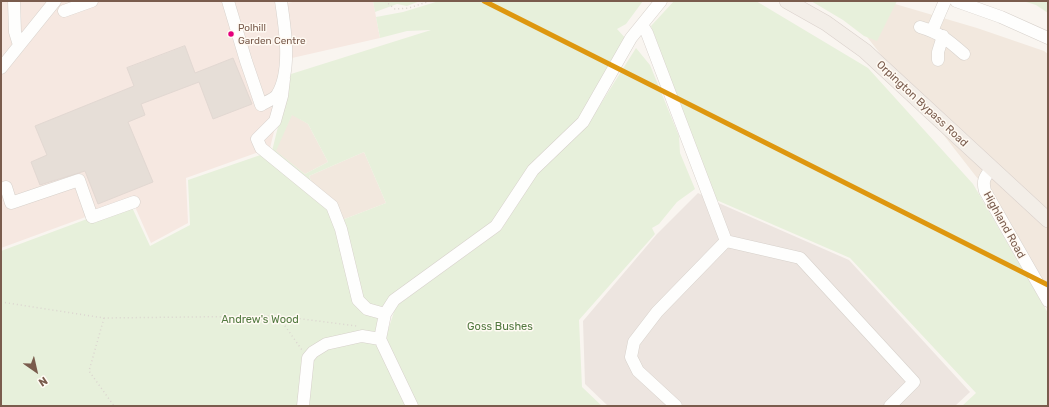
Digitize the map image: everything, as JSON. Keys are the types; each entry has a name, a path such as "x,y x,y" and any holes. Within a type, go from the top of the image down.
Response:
{"main road":[{"name":"Orpington Bypass Road","path":"787,1 826,23 865,51 991,169 1048,220"}],"street":[{"path":"14,1 15,32 19,45"},
{"path":"1,68 55,1"},
{"path":"228,1 261,105 276,96 284,79"},
{"path":"281,1 286,34 282,96 275,121 257,139 261,148 332,206 341,229 358,300 367,309 385,314"},
{"path":"938,60 945,1"},
{"path":"956,1 1001,16 1048,38"},
{"path":"64,11 87,2"},
{"path":"412,406 380,339 385,314 394,300 496,226 533,170 583,122 631,38 660,2"},
{"path":"642,24 647,33 726,241"},
{"path":"920,27 940,35 964,54"},
{"name":"Highland Road","path":"991,169 985,177 983,183 985,191 1048,301"},
{"path":"7,187 11,203 79,180 92,217 134,202"},
{"path":"676,406 638,371 631,357 634,342 657,312 726,241"},
{"path":"726,241 800,258 914,382 890,406"},
{"path":"303,406 308,358 313,352 326,344 362,336 380,339"}],"path":[{"path":"385,1 395,9 409,8 430,1"},
{"path":"1,302 104,318 278,316 360,326"},
{"path":"278,316 308,358"},
{"path":"104,318 90,371 114,406"}],"shaded area":[{"name":"Polhill Garden Centre","path":"1,1 288,1 288,3 297,1 373,1 380,38 292,58 270,148 186,178 188,223 151,243 132,200 1,248"},
{"path":"839,1 885,1 977,28 1044,51 1048,54 1048,299 978,179"},
{"path":"292,114 308,124 328,162 305,174 275,151"},
{"path":"364,152 386,203 342,220 312,183 309,176"},
{"path":"698,193 849,260 970,392 955,406 608,406 585,384 583,321 657,234"}],"green space":[{"path":"373,1 420,1 407,6 397,4 375,12"},
{"name":"Andrew's Wood","path":"439,1 643,1 626,24 617,29 627,40 580,119 494,221 391,298 376,332 406,406 1,406 1,251 130,203 150,246 190,225 188,180 272,151 291,74 431,30 407,31 380,38 376,17 403,12","holes":["292,115 308,124 328,162 305,174 276,151","364,152 386,203 342,220 312,183 309,176"]},
{"path":"674,1 756,1 868,68 973,184 1048,313 1048,406 962,406 976,393 850,258 714,199 651,26"},
{"path":"811,1 897,1 877,41 864,36 843,20"},
{"path":"1023,1 1048,1 1048,13 1036,5"},
{"name":"Goss Bushes","path":"636,48 650,65 679,136 680,153 695,189 677,202 659,224 652,228 655,234 579,320 582,387 602,406 418,406 385,339 396,306 501,230 537,174 588,124"}],"building":[{"path":"185,46 195,73 233,58 252,104 213,119 199,82 141,104 145,115 128,122 153,182 98,204 85,171 40,185 31,162 47,155 35,126 134,86 127,68"}],"transit line":[{"path":"484,1 1048,285"}],"place":[{"name":"Polhill Garden Centre","path":"231,34"}]}
